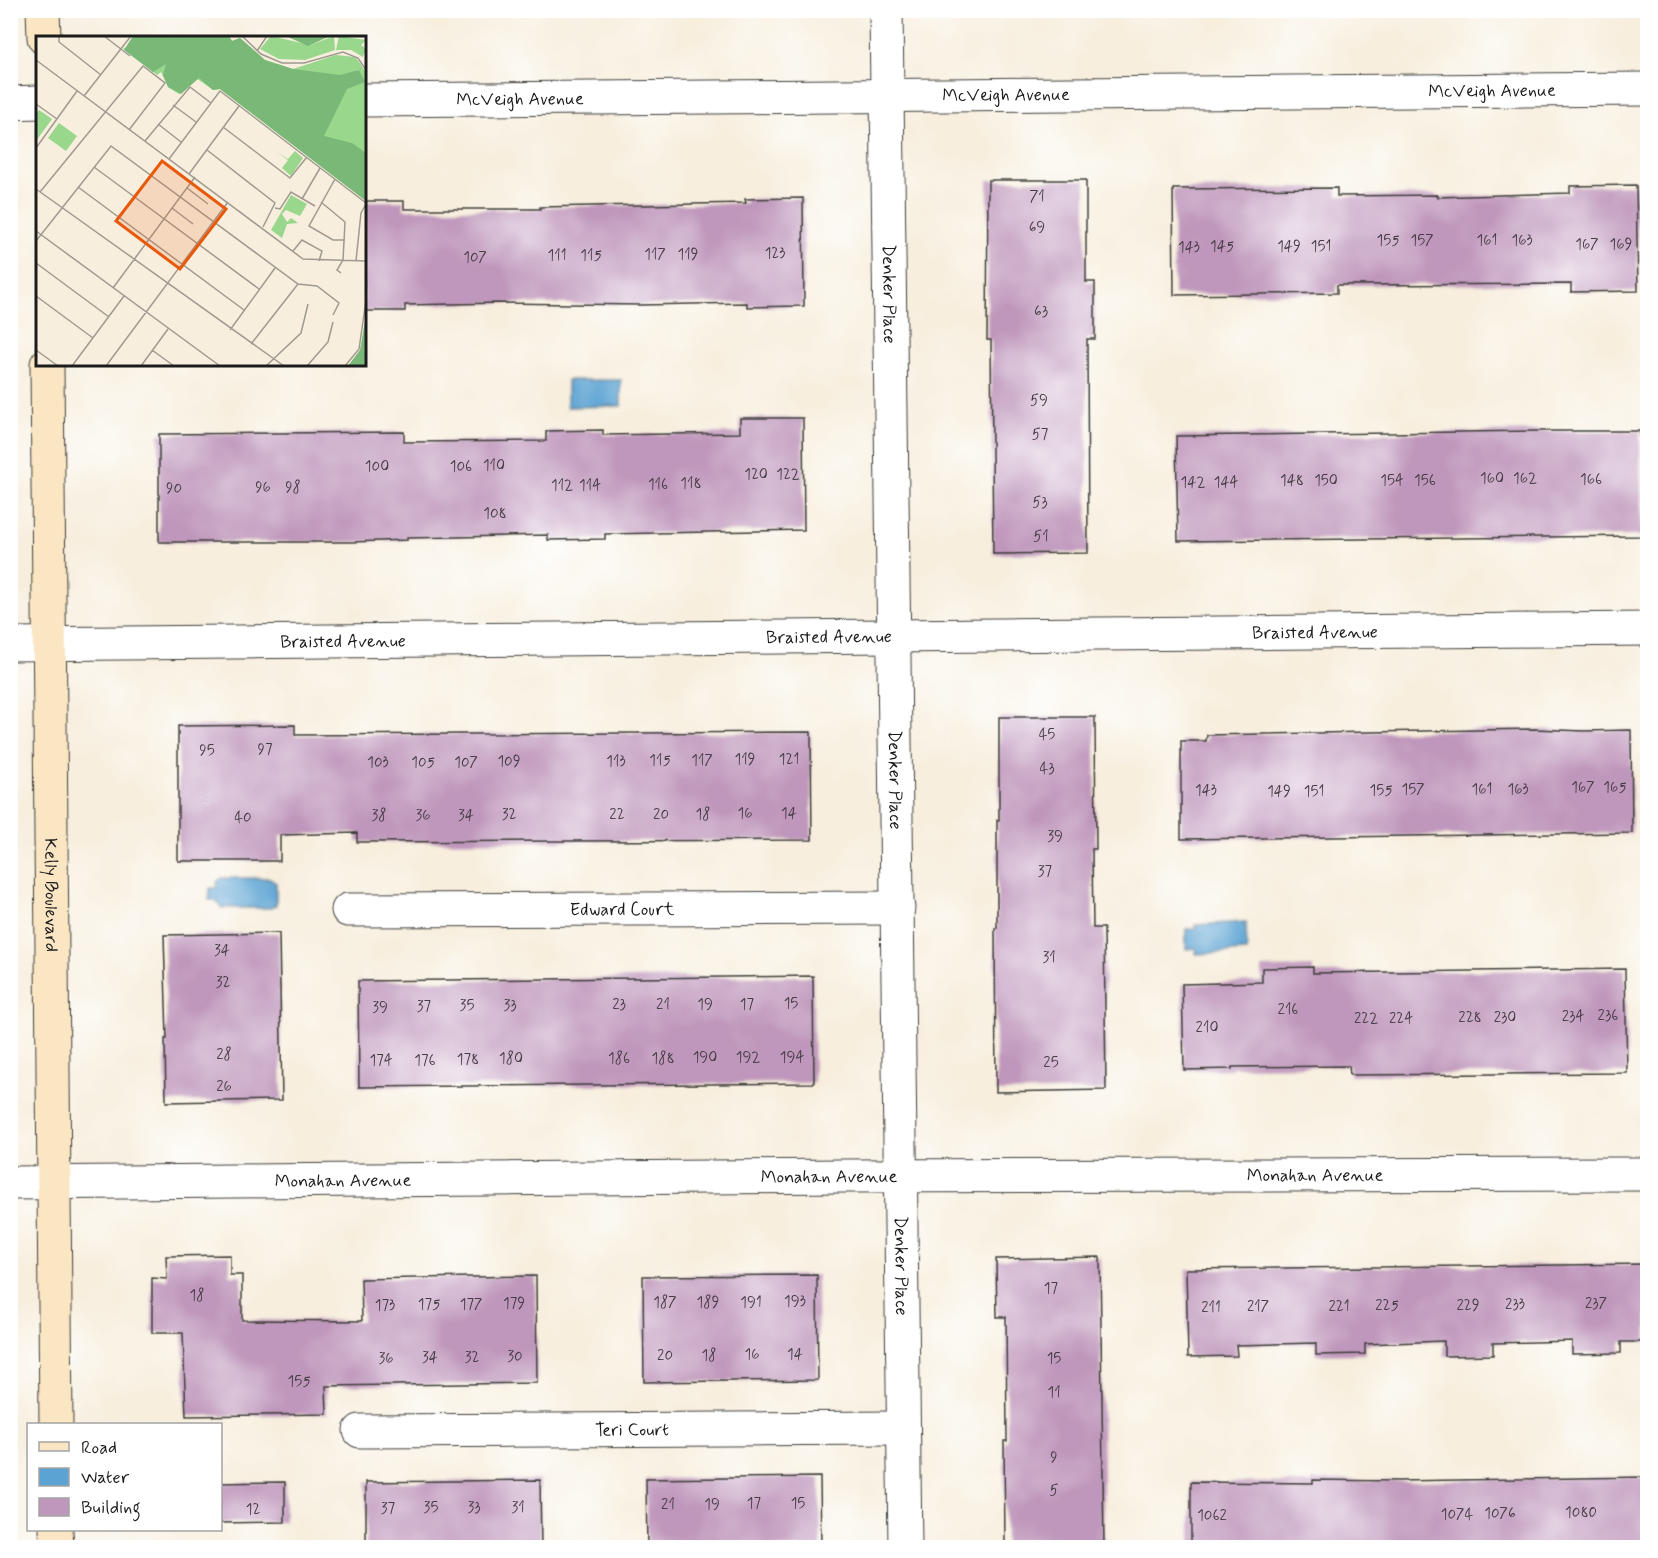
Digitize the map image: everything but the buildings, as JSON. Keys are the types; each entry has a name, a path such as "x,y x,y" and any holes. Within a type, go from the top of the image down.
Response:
{"street":[{"path":"43,10 44,36"},
{"name":"Denker Place","path":"886,10 905,1548"},
{"name":"McVeigh Avenue","path":"366,100 1647,89"},
{"path":"10,103 36,102"},
{"name":"Kelly Boulevard","path":"47,366 56,1423"},
{"name":"Braisted Avenue","path":"10,644 1647,629"},
{"name":"Edward Court","path":"348,910 898,908"},
{"name":"Monahan Avenue","path":"10,1184 900,1176 1647,1174"},
{"name":"Teri Court","path":"360,1431 902,1428"},
{"path":"56,1531 57,1548"}],"water":[{"path":"567,380 621,380 621,406 567,407"},
{"path":"222,878 270,878 276,883 276,905 271,908 222,908 216,900 209,900 210,888 217,888 217,882"},
{"path":"1246,922 1247,951 1196,954 1195,948 1186,949 1186,929 1195,929 1195,925"}]}
